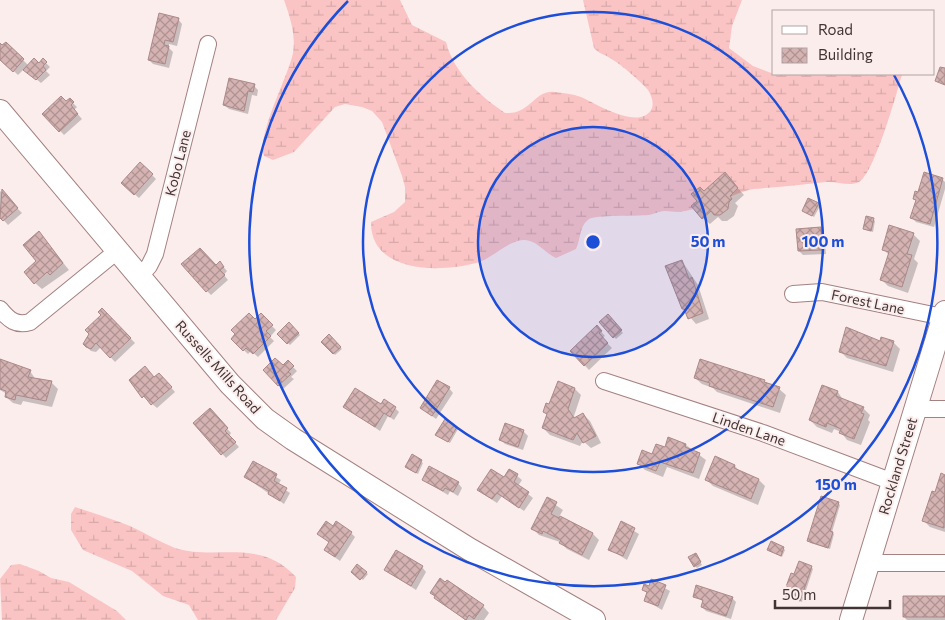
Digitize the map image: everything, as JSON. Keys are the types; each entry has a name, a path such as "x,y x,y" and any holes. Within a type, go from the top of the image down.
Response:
{"main road":[{"name":"Russells Mills Road","path":"0,111 138,277 242,397 278,430 469,549 594,620"},
{"name":"Rockland Street","path":"851,620 944,315"}],"street":[{"name":"Kobo Lane","path":"138,277 149,266 155,254 208,44"},
{"path":"0,309 20,325 30,322 117,251"},
{"name":"Forest Lane","path":"793,294 822,292 944,315"},
{"name":"Linden Lane","path":"604,381 763,433 893,482"},
{"path":"915,409 945,409"},
{"path":"868,563 945,563"}],"green space":[{"path":"284,0 400,0 412,25 446,42 461,73 477,91 505,113 514,113 521,110 542,94 548,92 578,96 608,110 629,117 646,115 652,108 653,103 648,90 620,65 594,48 583,0 742,0 732,26 729,48 753,66 772,73 772,75 902,75 878,149 865,176 859,182 851,184 826,182 754,189 686,211 664,211 649,215 593,218 583,225 576,249 556,258 536,244 523,240 511,243 488,258 476,263 444,268 427,268 394,260 382,251 374,239 371,222 394,212 405,202 405,187 382,122 372,111 345,104 335,107 294,152 273,160 264,156 264,135 293,53 293,33"},
{"path":"75,507 130,526 175,548 190,551 237,552 268,557 282,565 296,577 295,588 276,620 198,620 189,605 163,596 132,571 83,550 71,530 71,514"},
{"path":"20,564 51,578 69,582 117,611 126,620 2,620 0,579 11,565"}],"building":[{"path":"159,13 179,18 173,42 165,40 164,45 169,46 165,64 148,60"},
{"path":"6,42 24,59 13,72 0,60 0,43 2,45"},
{"path":"34,58 39,63 43,58 47,62 43,66 46,70 36,80 23,70"},
{"path":"940,67 945,68 945,85 935,81"},
{"path":"229,78 255,84 253,92 248,91 244,111 223,105"},
{"path":"61,96 66,101 70,98 74,102 71,105 78,114 59,132 42,114"},
{"path":"140,162 153,174 134,195 121,183"},
{"path":"725,172 738,188 730,196 732,199 729,202 728,209 720,215 714,215 711,211 702,219 691,206 697,201 691,194 700,187 704,191"},
{"path":"924,172 943,178 930,224 910,218 916,200 913,199 915,191 918,192"},
{"path":"2,189 18,208 3,221 0,218"},
{"path":"808,198 819,203 812,216 802,211"},
{"path":"866,216 874,218 871,231 863,229"},
{"path":"889,225 914,233 907,254 912,255 902,287 880,280 889,252 882,250"},
{"path":"821,227 822,250 798,251 796,229"},
{"path":"39,231 63,263 50,275 47,272 34,284 24,272 36,261 23,245"},
{"path":"200,248 216,265 220,261 224,267 220,270 225,275 206,292 181,264"},
{"path":"682,260 689,279 692,277 703,313 688,319 684,309 682,309 665,266"},
{"path":"102,308 131,338 110,358 96,343 91,349 83,344 89,334 85,330 101,315 98,312"},
{"path":"249,313 255,319 261,313 273,325 266,331 271,336 253,354 246,348 243,351 231,339 235,334 231,330"},
{"path":"608,314 622,330 613,338 599,322"},
{"path":"289,322 299,333 287,344 277,334"},
{"path":"597,325 602,331 599,333 608,343 584,366 570,351"},
{"path":"846,327 880,341 881,337 894,341 886,366 839,352"},
{"path":"329,334 341,347 333,354 321,342"},
{"path":"275,358 283,365 288,360 294,366 288,372 291,374 278,386 263,370"},
{"path":"0,359 31,370 28,377 52,381 46,401 16,395 15,400 5,397 6,391 0,389"},
{"path":"700,359 765,380 764,382 780,387 773,407 709,386 710,383 694,378"},
{"path":"145,366 154,377 159,373 172,387 151,405 144,396 142,398 129,380"},
{"path":"437,380 450,387 432,416 420,408"},
{"path":"558,381 575,388 568,409 574,418 583,413 596,436 583,443 577,433 573,440 542,428 547,414 543,412 546,403 549,404"},
{"path":"822,385 838,391 836,396 864,407 861,413 864,414 854,439 839,433 841,429 827,423 826,427 809,420"},
{"path":"355,388 381,404 384,399 396,407 390,417 384,413 375,427 343,407"},
{"path":"210,408 228,428 225,431 236,442 221,455 193,423"},
{"path":"445,419 457,427 448,442 435,435"},
{"path":"505,423 524,430 518,447 499,440"},
{"path":"668,437 686,444 685,447 700,453 693,473 660,462 656,471 637,464 642,450 652,454 656,444 665,447"},
{"path":"412,454 422,460 416,473 405,467"},
{"path":"715,456 735,465 734,468 759,479 751,499 705,480"},
{"path":"253,461 277,474 274,481 287,488 280,501 268,494 269,491 244,477"},
{"path":"429,466 459,482 453,492 445,488 443,491 422,480"},
{"path":"491,469 504,477 509,469 518,474 514,482 529,492 519,508 497,493 492,499 477,490"},
{"path":"941,473 945,475 944,528 922,521 932,491 935,492"},
{"path":"821,496 839,502 830,531 833,532 828,548 807,541"},
{"path":"547,497 557,502 551,514 559,518 560,516 593,533 582,555 559,543 561,540 543,531 542,534 531,529"},
{"path":"326,521 333,526 336,521 352,532 335,557 324,550 329,542 317,534"},
{"path":"621,521 635,528 623,556 608,550"},
{"path":"771,541 784,547 781,556 767,550"},
{"path":"396,550 423,566 411,586 384,570"},
{"path":"696,553 701,562 694,567 688,557"},
{"path":"799,561 812,566 800,601 783,595 791,573 794,574"},
{"path":"357,564 367,572 360,580 351,572"},
{"path":"440,578 445,582 447,580 484,605 474,619 469,615 466,620 434,598 435,596 430,593"},
{"path":"651,579 666,585 658,606 644,601 647,592 642,590 644,584 649,586"},
{"path":"696,585 733,597 726,616 701,607 703,600 693,597"},
{"path":"903,596 945,596 945,617 903,617"}]}
